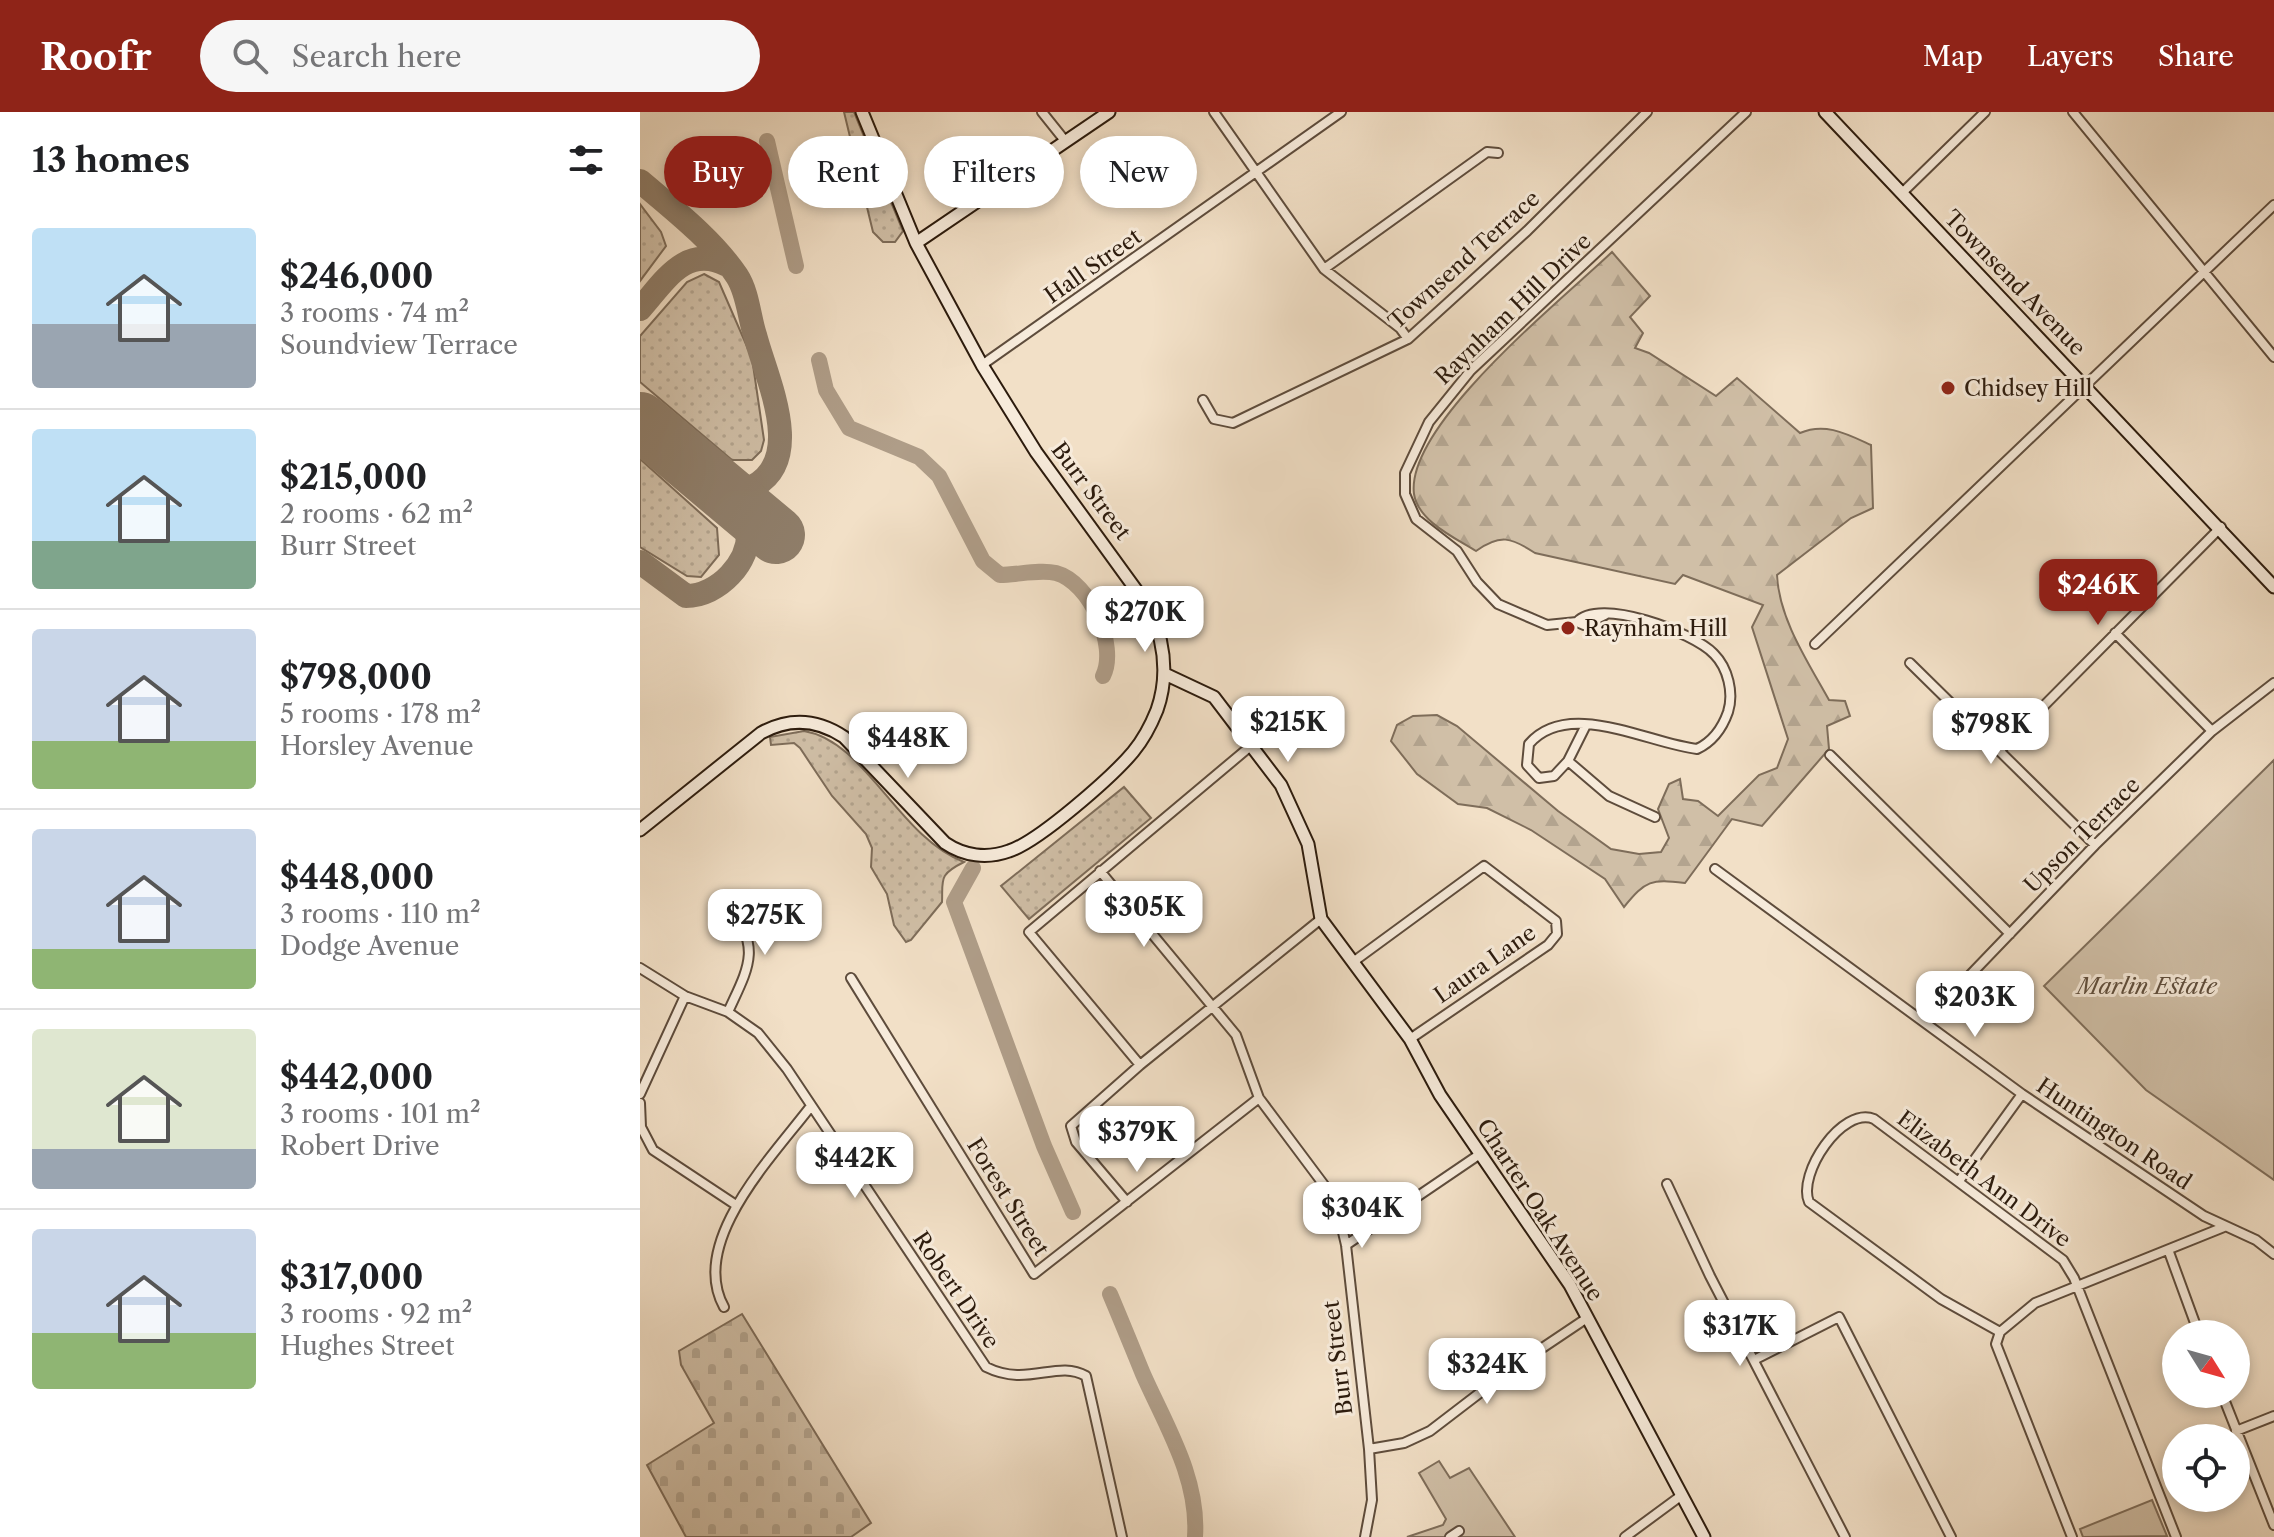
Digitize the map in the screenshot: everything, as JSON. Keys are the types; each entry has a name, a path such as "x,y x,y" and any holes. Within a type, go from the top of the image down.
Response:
{"main road":[{"name":"Burr Street","path":"862,112 916,243 982,365 1036,452 1141,594 1156,624 1165,674"},
{"path":"916,243 1109,112"},
{"name":"Townsend Avenue","path":"1825,112 2221,527 2274,587"},
{"path":"640,830 761,733 778,725 803,722 824,725 844,737 951,847 979,855 1013,850 1054,821 1134,751 1158,707 1165,674 1210,693 1253,744 1298,817 1316,872 1321,919"},
{"name":"Charter Oak Avenue","path":"1321,919 1410,1039 1440,1095 1570,1285 1704,1537"}],"street":[{"path":"1042,112 1066,142"},
{"path":"1214,112 1324,269 1400,328 1408,339"},
{"name":"Hall Street","path":"982,365 1258,174 1341,112"},
{"name":"Townsend Terrace","path":"1203,400 1214,419 1233,423 1408,339 1518,240 1647,112"},
{"name":"Raynham Hill Drive","path":"1568,761 1554,776 1544,779 1534,774 1527,765 1526,750 1542,734 1598,723 1697,749 1718,731 1729,706 1724,668 1713,652 1650,622 1629,616 1583,615 1577,622 1547,625 1498,604 1477,582 1457,551 1416,519 1405,494 1405,473 1429,422 1471,370 1746,112"},
{"path":"1902,193 1985,112"},
{"path":"2073,112 2274,357"},
{"path":"1324,269 1487,152 1498,153"},
{"path":"1815,644 2274,205"},
{"path":"1999,751 2221,527"},
{"path":"2115,633 2212,731"},
{"path":"1910,663 2095,845"},
{"name":"Upson Terrace","path":"1925,1022 2095,845 2212,731 2274,683"},
{"path":"1586,725 1568,761 1615,800 1655,817"},
{"path":"1140,1065 1029,932 1253,744"},
{"path":"1830,755 2010,934"},
{"name":"Laura Lane","path":"1353,962 1484,866 1556,921 1557,934 1548,945 1410,1039"},
{"name":"Huntington Road","path":"1715,869 2022,1094 2224,1227 2257,1241 2274,1254"},
{"name":"Burr Street","path":"1100,871 1236,1035 1259,1098 1327,1189 1338,1211 1346,1245 1369,1449 1372,1500 1365,1537"},
{"path":"728,1012 749,966 750,944 743,924 729,907"},
{"path":"1127,1202 1076,1142 1071,1131 1074,1122 1321,919"},
{"name":"Robert Drive","path":"640,968 685,996 728,1012 758,1033 811,1106 986,1367 1013,1378 1074,1369 1086,1376 1122,1537"},
{"name":"Forest Street","path":"851,978 1034,1274 1259,1098"},
{"path":"640,1094 685,996"},
{"path":"1959,1181 2022,1094"},
{"path":"640,1103 641,1127 653,1150 736,1205"},
{"path":"724,1307 713,1281 717,1255 736,1205 811,1106"},
{"name":"Elizabeth Ann Drive","path":"2000,1332 1941,1299 1813,1207 1805,1186 1808,1173 1840,1128 1861,1116 1874,1119 2056,1251 2078,1288 2176,1537"},
{"path":"1346,1245 1480,1154"},
{"path":"1667,1184 1845,1537"},
{"path":"2072,1537 1996,1344 2000,1332 2035,1303 2169,1252 2224,1227"},
{"path":"2169,1252 2194,1320"},
{"path":"1754,1360 1839,1317 1951,1537"},
{"path":"1369,1449 1404,1443 1430,1431 1511,1369 1587,1318"},
{"path":"2250,1425 2274,1416"},
{"path":"2250,1466 2274,1525"},
{"path":"1625,1537 1682,1495"}],"green space":[{"path":"844,112 854,112 864,136 850,136"},
{"path":"640,204 661,232 666,246 640,281"},
{"path":"867,208 894,208 903,231 895,242 883,242 873,232"},
{"path":"1612,252 1650,296 1630,317 1643,333 1635,348 1649,353 1716,396 1737,378 1800,433 1827,429 1871,445 1873,508 1851,518 1777,575 1783,608 1804,655 1829,700 1845,701 1850,716 1827,726 1829,749 1762,826 1732,819 1685,883 1650,883 1624,907 1605,879 1531,830 1487,808 1458,804 1417,774 1391,741 1397,725 1413,716 1437,715 1457,726 1558,811 1611,849 1639,854 1661,852 1669,838 1658,809 1669,784 1680,779 1683,799 1698,801 1718,816 1759,775 1777,768 1788,739 1752,627 1763,605 1683,575 1675,584 1535,553 1512,541 1499,540 1476,551 1439,528 1417,504 1414,494 1418,466 1434,434 1460,399 1526,331"},
{"path":"704,274 719,282 752,358 764,440 761,451 752,460 732,460 640,382 640,336 687,282"},
{"path":"640,459 717,528 719,555 701,577 687,576 640,547"},
{"path":"804,731 826,738 846,752 920,832 941,850 964,862 946,874 942,902 911,940 906,942 894,925 887,894 871,867 872,848 866,834 832,796 800,748 794,743 771,745 770,737"},
{"name":"Marlin Estate","path":"2274,760 2274,1180 2146,1090 2044,986"},
{"path":"1124,787 1151,818 1029,919 1001,886"},
{"path":"742,1314 871,1523 851,1537 686,1537 647,1465 714,1423 681,1365 679,1351"},
{"path":"1439,1461 1450,1478 1469,1468 1515,1537 1407,1537 1443,1525 1446,1519 1419,1473"},
{"path":"2152,1500 2167,1536 2083,1537 2080,1529"}],"waterway":[{"path":"772,163 796,266"},
{"path":"819,360 826,390 849,428 919,457 939,476 983,561 1000,575 1056,573 1080,589 1090,602 1104,633 1107,663 1103,676"},
{"path":"973,868 954,902 1044,1146 1073,1212"},
{"path":"1110,1294 1186,1473 1195,1515 1195,1537"}],"taxiway":[{"path":"640,181 704,238 737,276 746,297 773,395 780,438 777,458 768,474 752,487 717,484"},
{"path":"640,309 667,277 688,262 712,259 727,265"},
{"path":"640,562 686,596 720,584 738,565 748,541 746,521 735,500"}],"runway":[{"path":"640,421 776,535"}],"place":[{"name":"Chidsey Hill","path":"1948,388"},
{"name":"Raynham Hill","path":"1568,628"}]}
